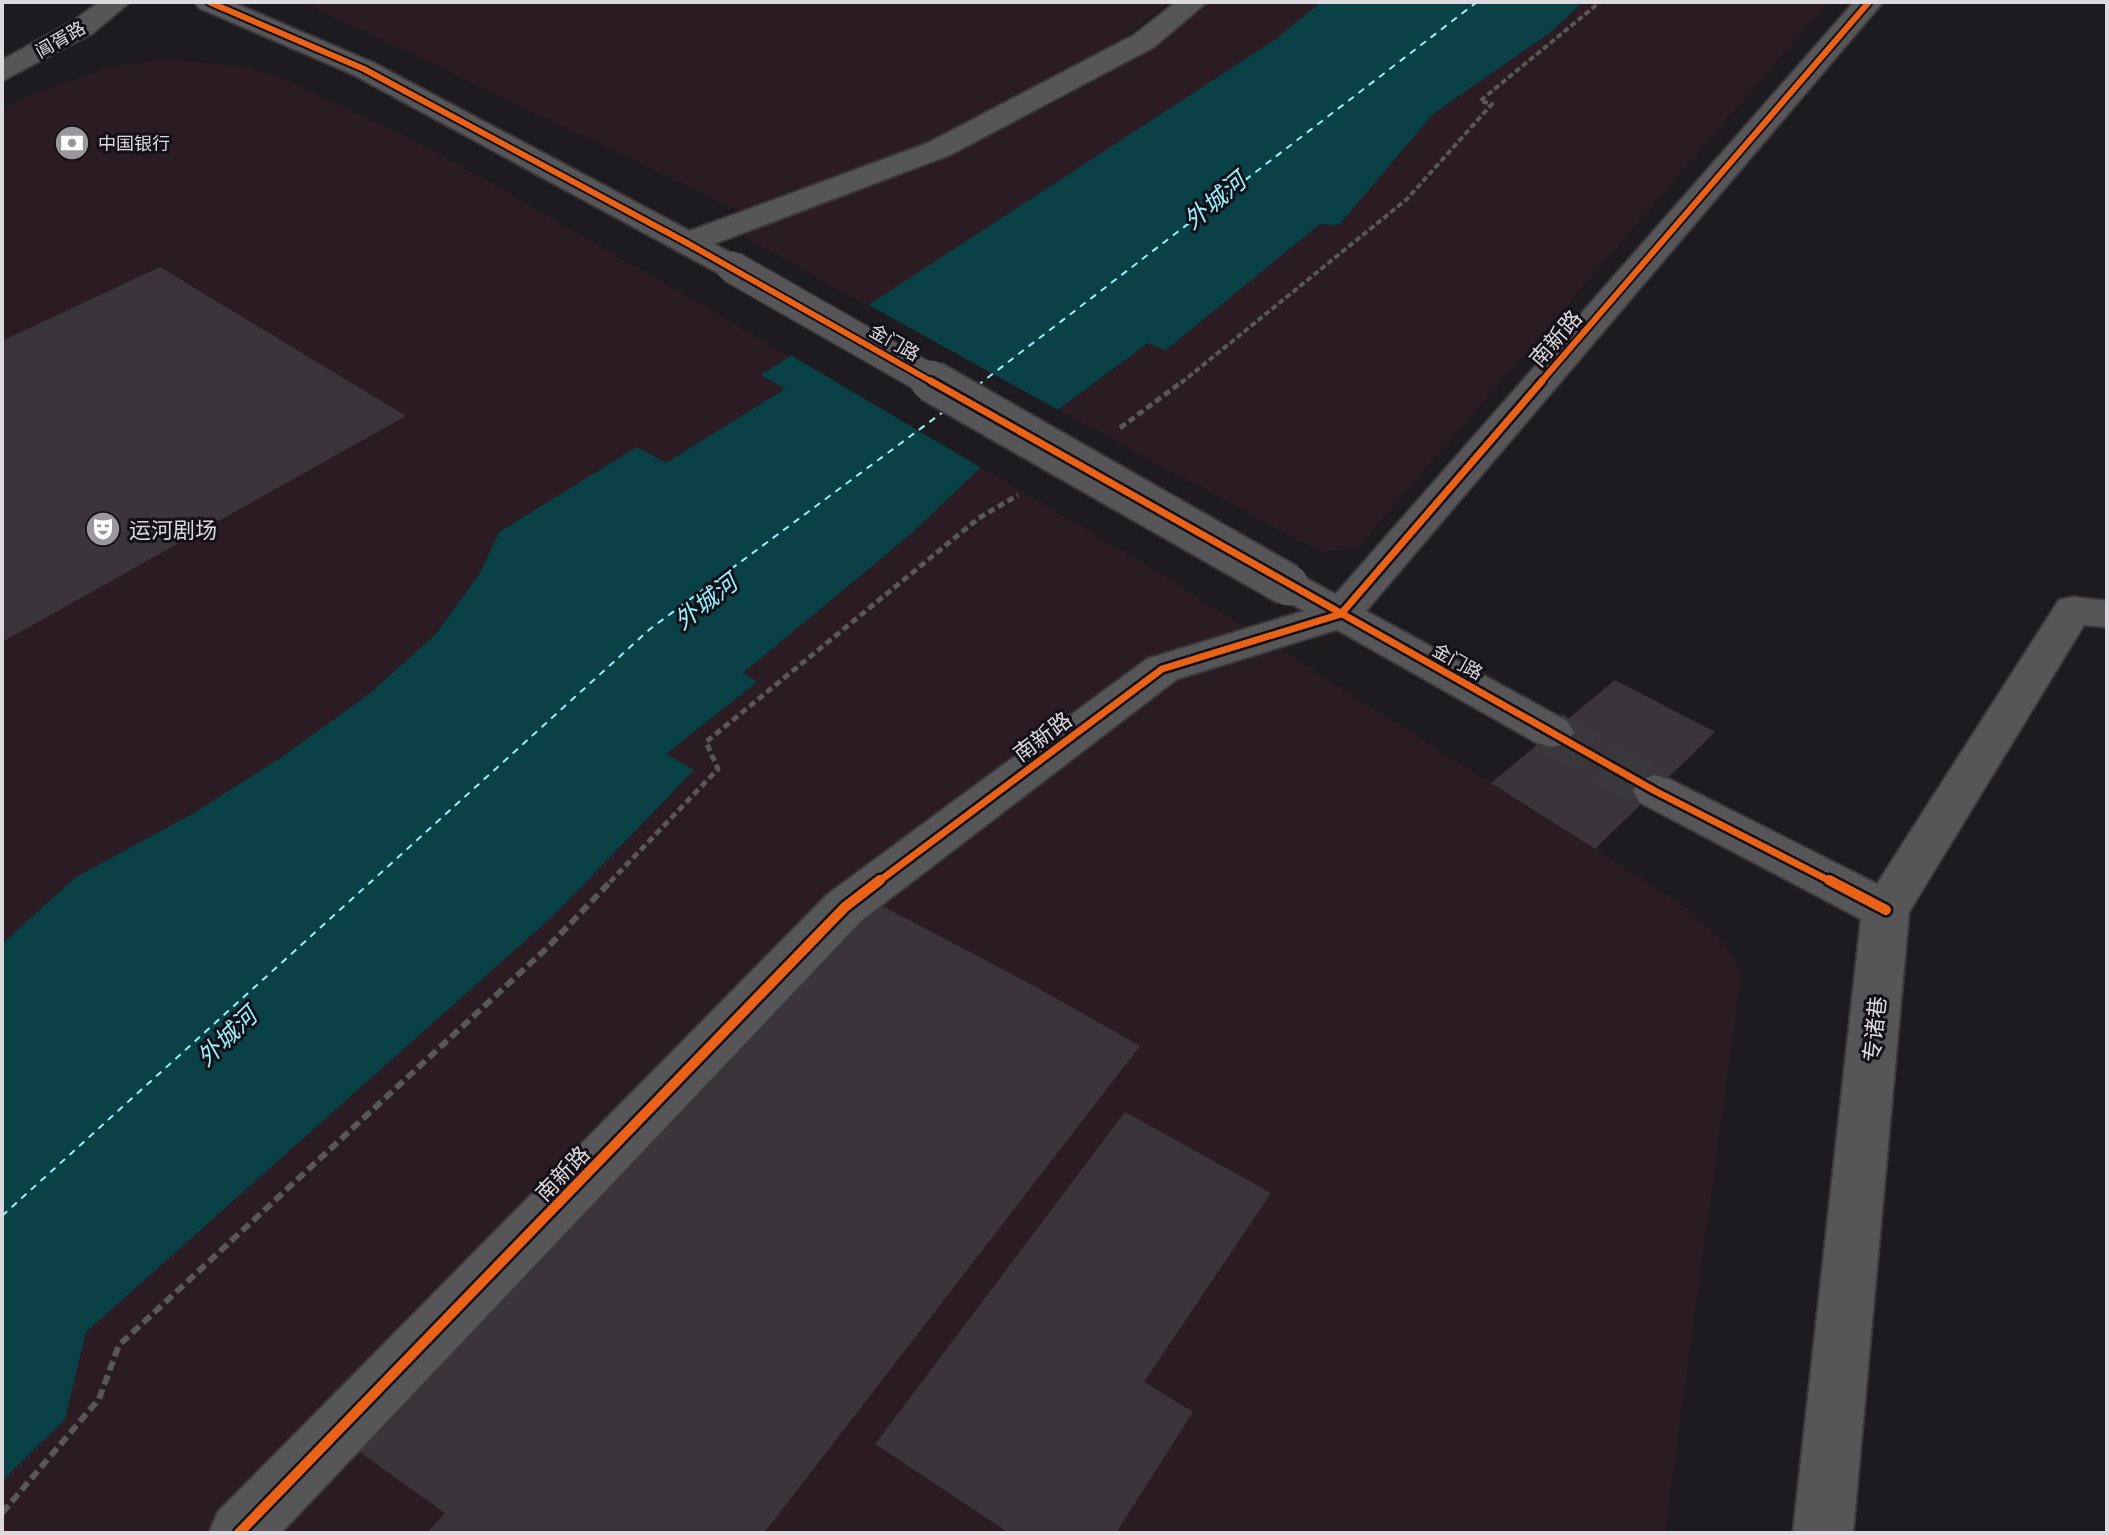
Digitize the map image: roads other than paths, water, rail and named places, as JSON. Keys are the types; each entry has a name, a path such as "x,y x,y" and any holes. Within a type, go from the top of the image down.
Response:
{"street":[{"name":"阊胥路","path":"2,45 89,2"},
{"name":"阊胥路","path":"2,72 83,27 116,2"},
{"name":"金门路","path":"209,2 364,69 732,267 1552,732"},
{"path":"687,243 939,149 1144,41 1193,2"},
{"name":"南新路","path":"239,1533 845,907 1162,669 1341,614 1869,2"},
{"name":"专诸巷","path":"1823,1533 1886,910 2073,610 2107,614"},
{"path":"1655,791 1886,910"}],"water":[{"name":"外城河","path":"1321,2 1583,2 1551,32 1433,114 1339,225 1320,224 1166,350 1148,343 981,467 912,533 743,673 757,682 666,754 694,770 554,915 86,1332 65,1419 2,1481 2,944 76,877 192,814 282,757 369,694 436,634 480,573 499,532 637,447 666,463 785,389 761,375 1276,39"}],"tunnel":[{"path":"1552,732 1655,791"}],"place":[{"name":"中国银行","path":"72,143"},
{"name":"运河剧场","path":"103,529"}]}
